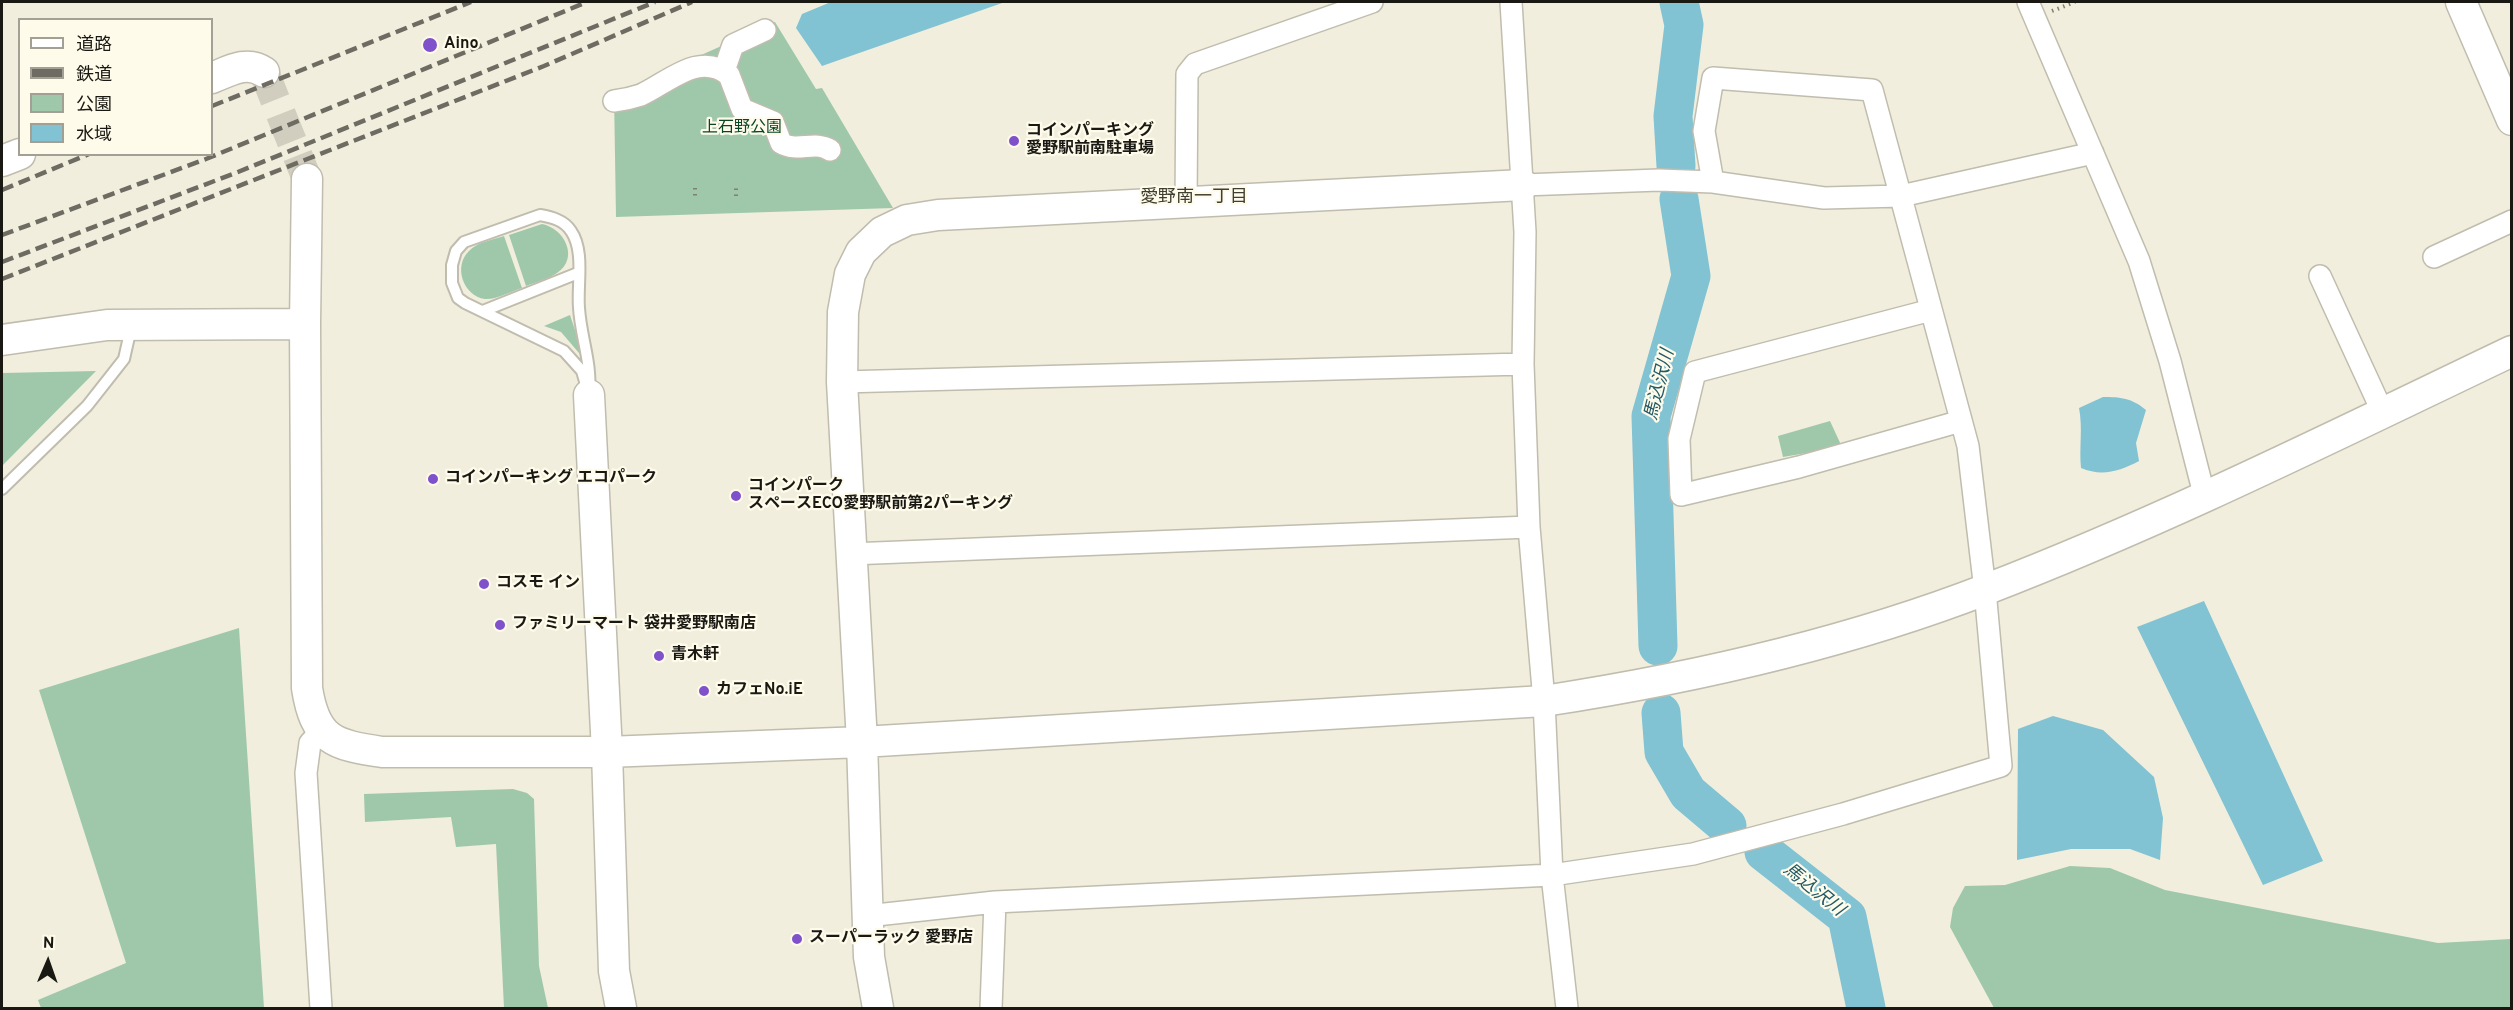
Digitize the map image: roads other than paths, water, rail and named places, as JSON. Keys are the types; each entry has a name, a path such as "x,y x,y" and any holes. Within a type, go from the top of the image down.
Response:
{"street":[{"path":"1186,204 1187,74 1196,64 1372,2"},
{"path":"1511,2 1525,232 1523,364 1529,526 1544,701 1552,875 1567,1008"},
{"path":"2028,2 2139,261 2170,361 2205,498"},
{"path":"2461,2 2511,120"},
{"path":"724,71 733,45 765,30"},
{"path":"213,78 240,67 255,65 264,72"},
{"path":"614,101 642,94 684,70 697,66 711,66 724,71 734,81 742,109 772,122 781,142 796,149 817,146 830,150"},
{"path":"867,916 995,902 1552,875 1693,854 1843,814 2001,766 1985,590 1968,446 1872,90 1713,78 1704,131 1713,182"},
{"path":"878,1008 869,957 862,742 842,382 844,295 861,252 882,232 907,220 938,215 1659,180 1713,182 1824,198 1901,196 2093,153"},
{"path":"2,161 18,155"},
{"path":"307,179 305,324 307,688 311,715 322,730 347,747 382,752 607,752 862,742 1544,701 1640,685 1810,646 1985,590 2205,498 2511,351"},
{"path":"2434,257 2511,221"},
{"path":"2320,276 2383,413"},
{"path":"1931,310 1695,372 1679,439 1681,495 1799,468 1961,421"},
{"path":"2,340 39,333 132,324 305,324"},
{"path":"842,382 1523,364"},
{"path":"589,394 607,752 614,971 621,1008"},
{"path":"850,554 1529,526"},
{"path":"321,1008 306,773 310,743 322,730"},
{"path":"991,1008 995,902"}],"lane":[{"path":"540,215 556,218 570,229 577,243 579,310 590,360 589,394 582,371 564,351 458,298 452,283 453,258 464,242 540,215"},
{"path":"483,311 578,273"},
{"path":"2,489 87,406 124,359 132,324"}],"water":[{"path":"831,2 1005,2 822,66 796,28 802,14"},
{"path":"2103,397 2126,399 2146,410 2136,443 2139,461 2118,470 2096,472 2081,468 2079,408"},
{"path":"2204,601 2323,861 2263,885 2137,627"},
{"path":"2053,716 2103,730 2154,777 2163,818 2160,860 2130,849 2071,849 2017,860 2018,729"}],"waterway":[{"name":"馬込沢川","path":"1676,166 1673,116 1684,25 1679,2"},
{"name":"馬込沢川","path":"1658,646 1651,416 1691,276 1679,199"},
{"name":"馬込沢川","path":"1661,713 1664,752 1688,793 1727,826"},
{"name":"馬込沢川","path":"1764,852 1847,917 1866,1008"}],"tunnel":[{"path":"264,72 307,179"}],"railway":[{"path":"213,106 471,2"},
{"path":"2,235 206,159 587,2"},
{"path":"2,262 238,172 655,2"},
{"path":"2,279 544,66 692,2"},
{"path":"2,190 84,156"}],"place":[{"name":"Aino","path":"430,45"},
{"name":"コインパーキング 愛野駅前南駐車場","path":"1014,141"},
{"name":"コインパーキング エコパーク","path":"433,479"},
{"name":"コインパーク スペースECO愛野駅前第2パーキング","path":"736,496"},
{"name":"コスモ イン","path":"484,584"},
{"name":"ファミリーマート 袋井愛野駅南店","path":"500,625"},
{"name":"青木軒","path":"659,656"},
{"name":"カフェNo.iE","path":"704,691"},
{"name":"スーパーラック 愛野店","path":"797,939"}],"district":[{"name":"愛野南一丁目","path":"1194,198"}],"park label":[{"name":"上石野公園","path":"742,129"}]}
